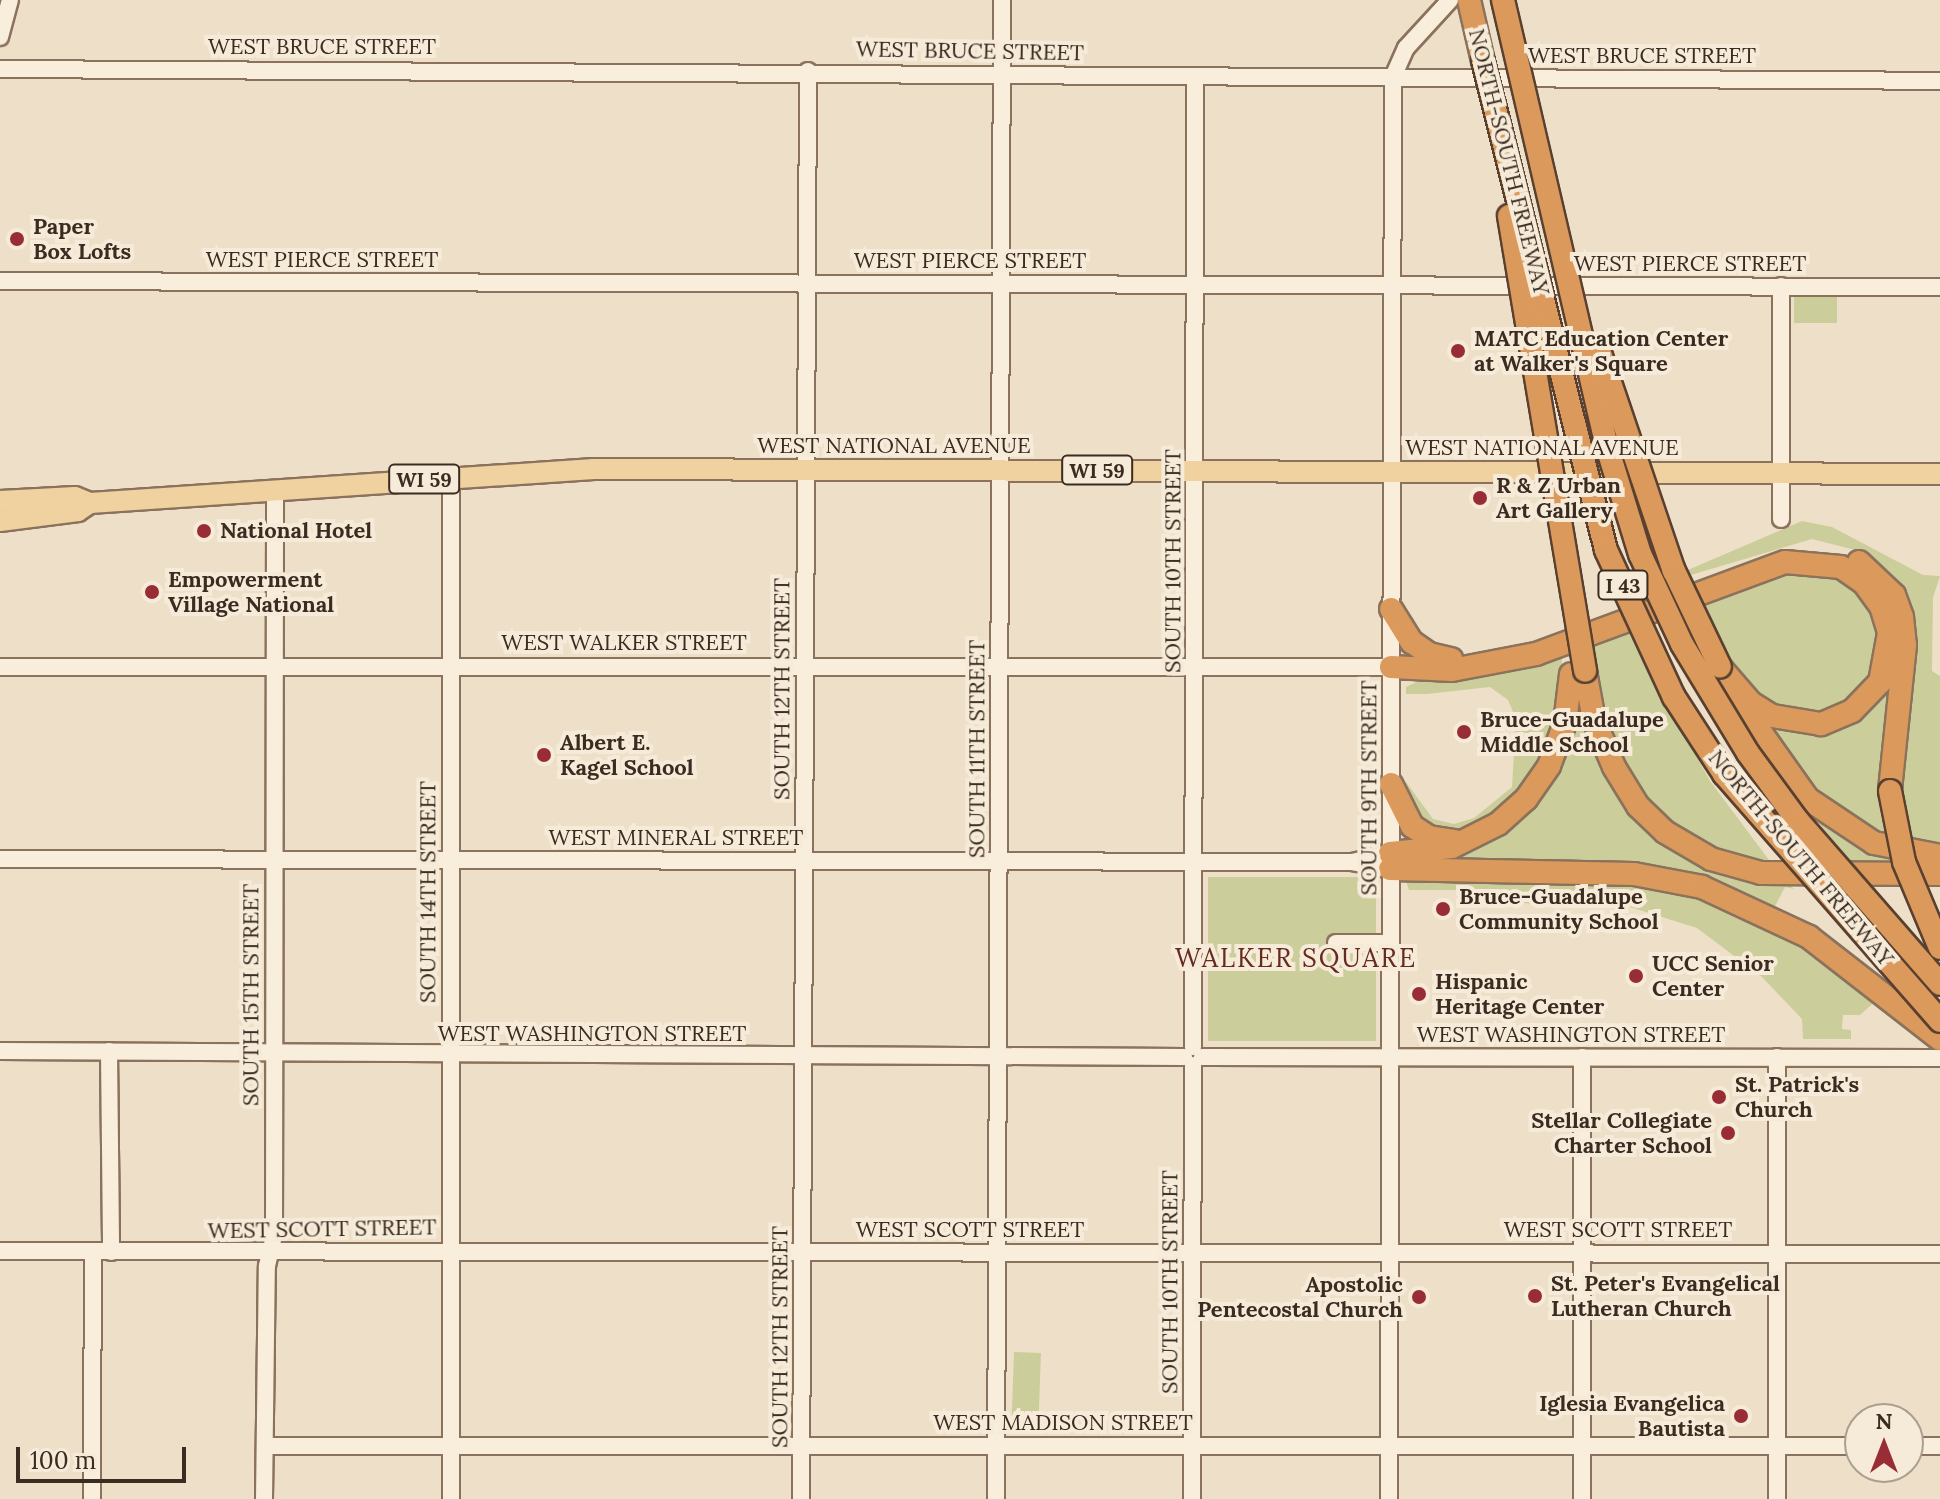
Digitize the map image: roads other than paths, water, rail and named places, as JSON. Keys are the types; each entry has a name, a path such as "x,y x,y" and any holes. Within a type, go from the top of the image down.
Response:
{"highway":[{"name":"NORTH-SOUTH FREEWAY","path":"1469,0 1606,550 1674,697 1724,774 1940,1021"},
{"name":"NORTH-SOUTH FREEWAY","path":"1503,0 1608,450 1640,554 1682,644 1748,753 1798,821 1940,984"},
{"path":"1483,61 1569,581 1578,672 1594,720 1622,780 1665,832 1700,853 1761,873 1940,874"},
{"path":"1552,200 1633,460 1674,571 1740,706 1808,799 1874,843 1940,856"},
{"path":"1391,667 1451,659 1525,643 1779,551 1806,546 1833,551 1877,575 1894,595 1902,617 1905,645 1890,791 1904,862 1940,948"},
{"path":"1391,667 1452,670 1536,654 1785,562 1841,567 1864,583 1881,606 1889,633 1888,659 1866,700 1821,724 1772,716 1750,702 1720,667"},
{"path":"1391,609 1412,642 1429,654 1451,659"},
{"path":"1390,861 1469,840 1498,824 1526,799 1549,766 1565,723 1578,672"},
{"path":"1391,784 1412,826 1441,841 1469,840"},
{"path":"1390,861 1634,874 1702,887 1809,937 1940,1039"}],"main road":[{"name":"WEST NATIONAL AVENUE","path":"10,510 75,497 90,503 556,469 1940,474"}],"street":[{"path":"0,37 10,0"},
{"name":"SOUTH 11TH STREET","path":"996,1499 1002,0"},
{"path":"1393,77 1406,48 1450,0"},
{"name":"WEST BRUCE STREET","path":"0,69 808,71 1940,81"},
{"name":"SOUTH 12TH STREET","path":"801,1499 808,71"},
{"name":"SOUTH 10TH STREET","path":"1192,1499 1195,76"},
{"name":"SOUTH 9TH STREET","path":"1389,1499 1393,77"},
{"name":"WEST PIERCE STREET","path":"0,281 1940,287"},
{"path":"1781,286 1781,519"},
{"name":"SOUTH 14TH STREET","path":"451,477 451,1499"},
{"name":"SOUTH 15TH STREET","path":"264,1499 273,1052 275,490"},
{"name":"WEST WALKER STREET","path":"0,667 1391,667"},
{"name":"WEST MINERAL STREET","path":"0,859 1390,861"},
{"path":"1336,943 1390,943"},
{"name":"WEST WASHINGTON STREET","path":"0,1051 802,1057 1940,1058"},
{"path":"109,1051 111,1252"},
{"path":"1582,1057 1582,1499"},
{"path":"1777,1057 1777,1499"},
{"name":"WEST SCOTT STREET","path":"0,1251 450,1249 1940,1254"},
{"path":"92,1499 93,1252"},
{"name":"WEST MADISON STREET","path":"265,1446 1844,1446"}],"place":[{"name":"Paper Box Lofts","path":"17,239"},
{"name":"MATC Education Center at Walker's Square","path":"1458,351"},
{"name":"R & Z Urban Art Gallery","path":"1480,498"},
{"name":"National Hotel","path":"204,531"},
{"name":"Empowerment Village National","path":"152,592"},
{"name":"Bruce-Guadalupe Middle School","path":"1464,732"},
{"name":"Albert E. Kagel School","path":"544,755"},
{"name":"Bruce-Guadalupe Community School","path":"1443,909"},
{"name":"UCC Senior Center","path":"1636,976"},
{"name":"Hispanic Heritage Center","path":"1419,994"},
{"name":"St. Patrick's Church","path":"1719,1097"},
{"name":"Stellar Collegiate Charter School","path":"1728,1133"},
{"name":"St. Peter's Evangelical Lutheran Church","path":"1535,1296"},
{"name":"Apostolic Pentecostal Church","path":"1419,1297"},
{"name":"Iglesia Evangelica Bautista","path":"1741,1416"}],"district":[{"name":"WALKER SQUARE","path":"1296,958"}]}
